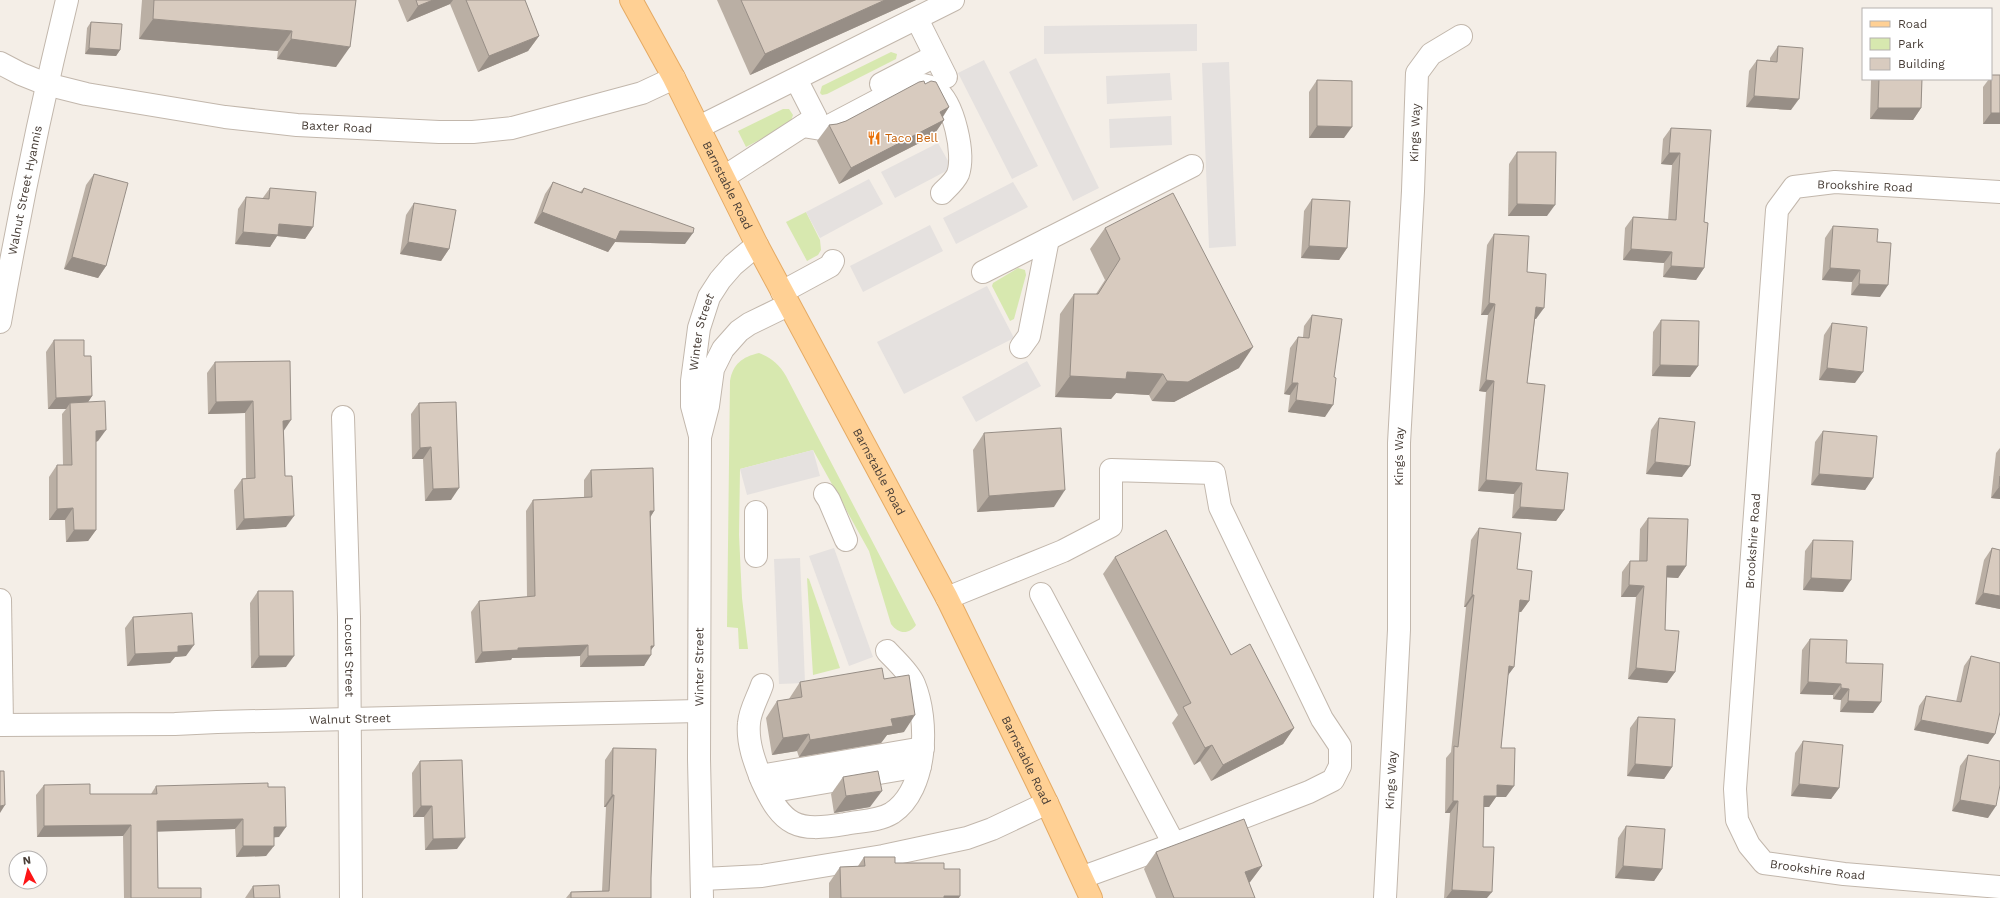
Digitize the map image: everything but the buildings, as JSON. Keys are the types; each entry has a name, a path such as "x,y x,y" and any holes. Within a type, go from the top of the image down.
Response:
{"main road":[{"name":"Barnstable Road","path":"631,0 674,78 785,298 947,598 1048,803 1091,898"},
{"name":"Barnstable Road","path":"643,0 659,49"}],"street":[{"name":"Walnut Street Hyannis","path":"0,322 19,214 46,84 67,0"},
{"path":"699,127 953,0"},
{"path":"917,19 946,77"},
{"name":"Kings Way","path":"1385,898 1399,630 1399,443 1413,191 1417,73 1431,54 1461,36"},
{"path":"724,177 809,122 935,56"},
{"name":"Baxter Road","path":"0,63 21,74 46,84 86,94 225,117 297,126 473,132 512,128 569,113 642,93 674,78"},
{"path":"796,78 809,122 821,128 829,126 904,87 914,84 925,85 936,89 943,97 953,117 960,159 957,176 942,193"},
{"path":"983,272 1192,166"},
{"name":"Brookshire Road","path":"2000,192 1835,182 1794,187 1777,210 1735,789 1737,820 1749,844 1764,863 1844,874 2000,887"},
{"path":"1021,347 1029,336 1048,239"},
{"name":"Winter Street","path":"700,437 692,406 695,352 699,328 709,297 720,280 733,265 757,245"},
{"name":"Winter Street","path":"703,888 699,711 700,437 708,406 713,368 723,349 739,331 830,266 833,261"},
{"name":"Locust Street","path":"343,417 349,617 351,898"},
{"path":"947,598 1063,551 1111,526 1111,470 1214,473 1220,507 1322,719 1340,746 1340,766 1333,780 1309,792 1082,878"},
{"path":"825,494 846,540"},
{"path":"756,512 756,556"},
{"path":"1041,594 1174,844"},
{"path":"0,600 1,724"},
{"path":"762,685 749,722 750,744 772,804 788,819 804,827 817,828 882,818 892,813 905,800 921,757 923,724 914,683 887,651"},
{"name":"Walnut Street","path":"1,724 175,724 350,718 699,711"},
{"path":"764,784 921,757"},
{"path":"703,888 762,876 883,856 967,838 992,829 1048,803"}],"green space":[{"path":"891,52 897,54 896,59 827,94 822,95 820,93 822,86"},
{"path":"783,109 789,109 793,115 790,124 746,147 738,131"},
{"path":"806,212 820,240 821,250 818,255 807,261 786,222"},
{"path":"1018,268 1025,270 1026,275 1014,319 1010,321 992,286 993,283"},
{"path":"759,353 774,362 781,368 786,376 916,625 907,632 897,630 891,624 869,551 813,450 740,469 739,535 742,598 748,649 739,649 738,628 727,627 730,381 733,370 739,362"},
{"path":"807,578 809,579 840,668 813,675"}],"shaded area":[{"path":"1197,24 1197,51 1044,54 1044,26"},
{"path":"1036,58 1099,188 1073,201 1009,72"},
{"path":"984,60 1038,166 1012,179 958,73"},
{"path":"1229,62 1236,246 1209,248 1202,63"},
{"path":"1170,73 1172,100 1107,104 1106,76"},
{"path":"1171,116 1172,145 1110,148 1109,119"},
{"path":"938,143 952,168 895,198 881,172"},
{"path":"869,179 883,204 820,238 806,212"},
{"path":"1013,182 1028,207 956,244 943,218"},
{"path":"930,225 943,251 863,292 850,266"},
{"path":"987,286 1014,338 904,394 877,342"},
{"path":"1027,361 1041,386 976,422 962,397"},
{"path":"813,450 820,476 747,495 740,469"},
{"path":"834,548 873,657 849,666 809,556"},
{"path":"800,558 805,683 779,684 774,559"}],"place":[{"name":"Taco Bell","path":"874,138"}]}
